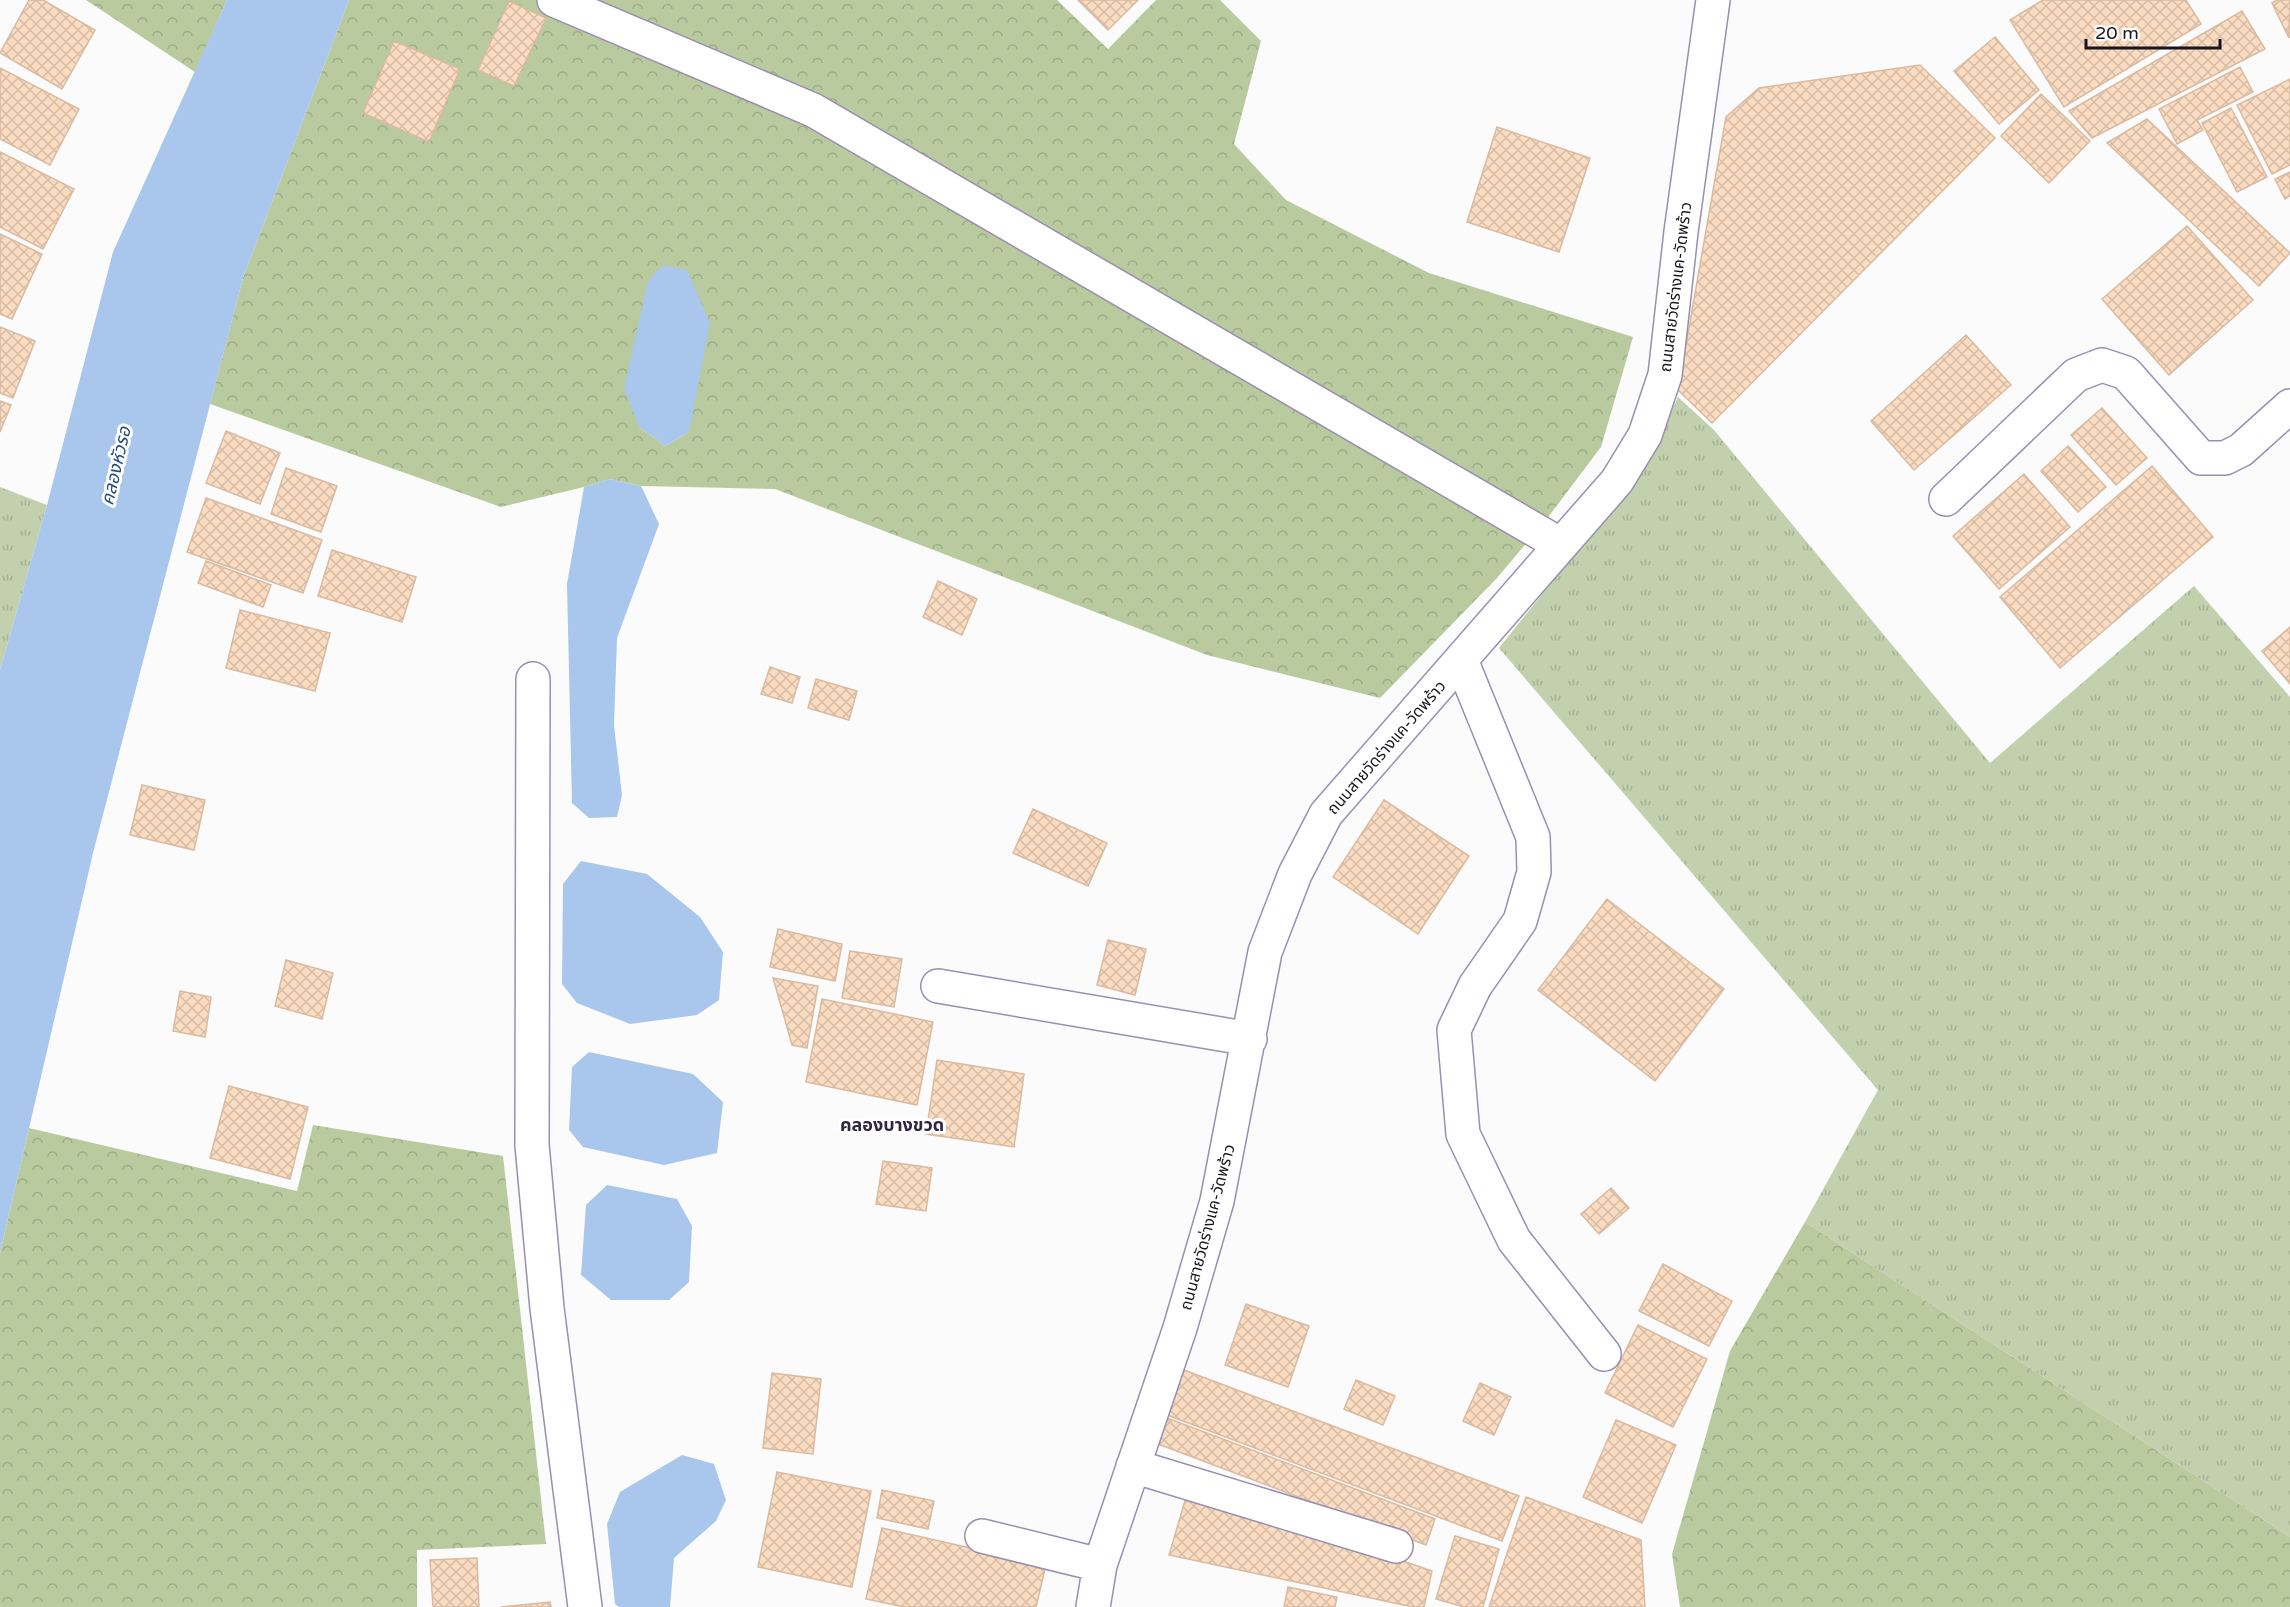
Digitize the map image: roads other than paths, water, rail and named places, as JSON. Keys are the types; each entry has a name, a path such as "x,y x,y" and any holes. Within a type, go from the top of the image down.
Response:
{"street":[{"path":"554,0 813,110 1561,545"},
{"name":"ถนนสายวัดร่างแค-วัดพร้าว","path":"1093,1607 1100,1564 1180,1328 1217,1201 1265,952 1295,873 1326,814 1617,481 1645,435 1665,375 1681,232 1713,0"},
{"path":"1946,499 2076,375 2103,365 2126,373 2201,458 2224,458 2241,450 2290,406"},
{"path":"1461,660 1533,837 1534,872 1520,921 1475,986 1454,1030 1463,1134 1514,1240 1604,1354"},
{"path":"533,679 532,1145 547,1308 585,1607"},
{"path":"938,986 1250,1039"},
{"path":"1133,1466 1396,1546"},
{"path":"982,1536 1100,1564"}],"water":[{"name":"คลองหัวรอ","path":"227,0 349,0 243,278 93,853 0,1253 0,670 47,505 113,252"},
{"path":"663,265 687,270 710,323 689,432 665,446 639,427 624,389 648,281"},
{"path":"610,479 641,486 659,524 617,638 614,725 622,795 617,817 589,818 572,803 567,584 584,487"},
{"path":"581,861 647,874 700,917 723,952 719,1000 697,1015 630,1024 577,1003 562,984 563,884"},
{"path":"589,1052 693,1074 723,1102 717,1153 664,1165 583,1147 569,1130 572,1067"},
{"path":"607,1185 677,1199 692,1226 689,1282 669,1300 611,1300 581,1275 586,1205"},
{"path":"682,1455 714,1464 726,1500 716,1521 674,1558 670,1607 619,1607 615,1604 607,1524 620,1492"}],"district":[{"name":"คลองบางขวด","path":"892,1125"}]}
